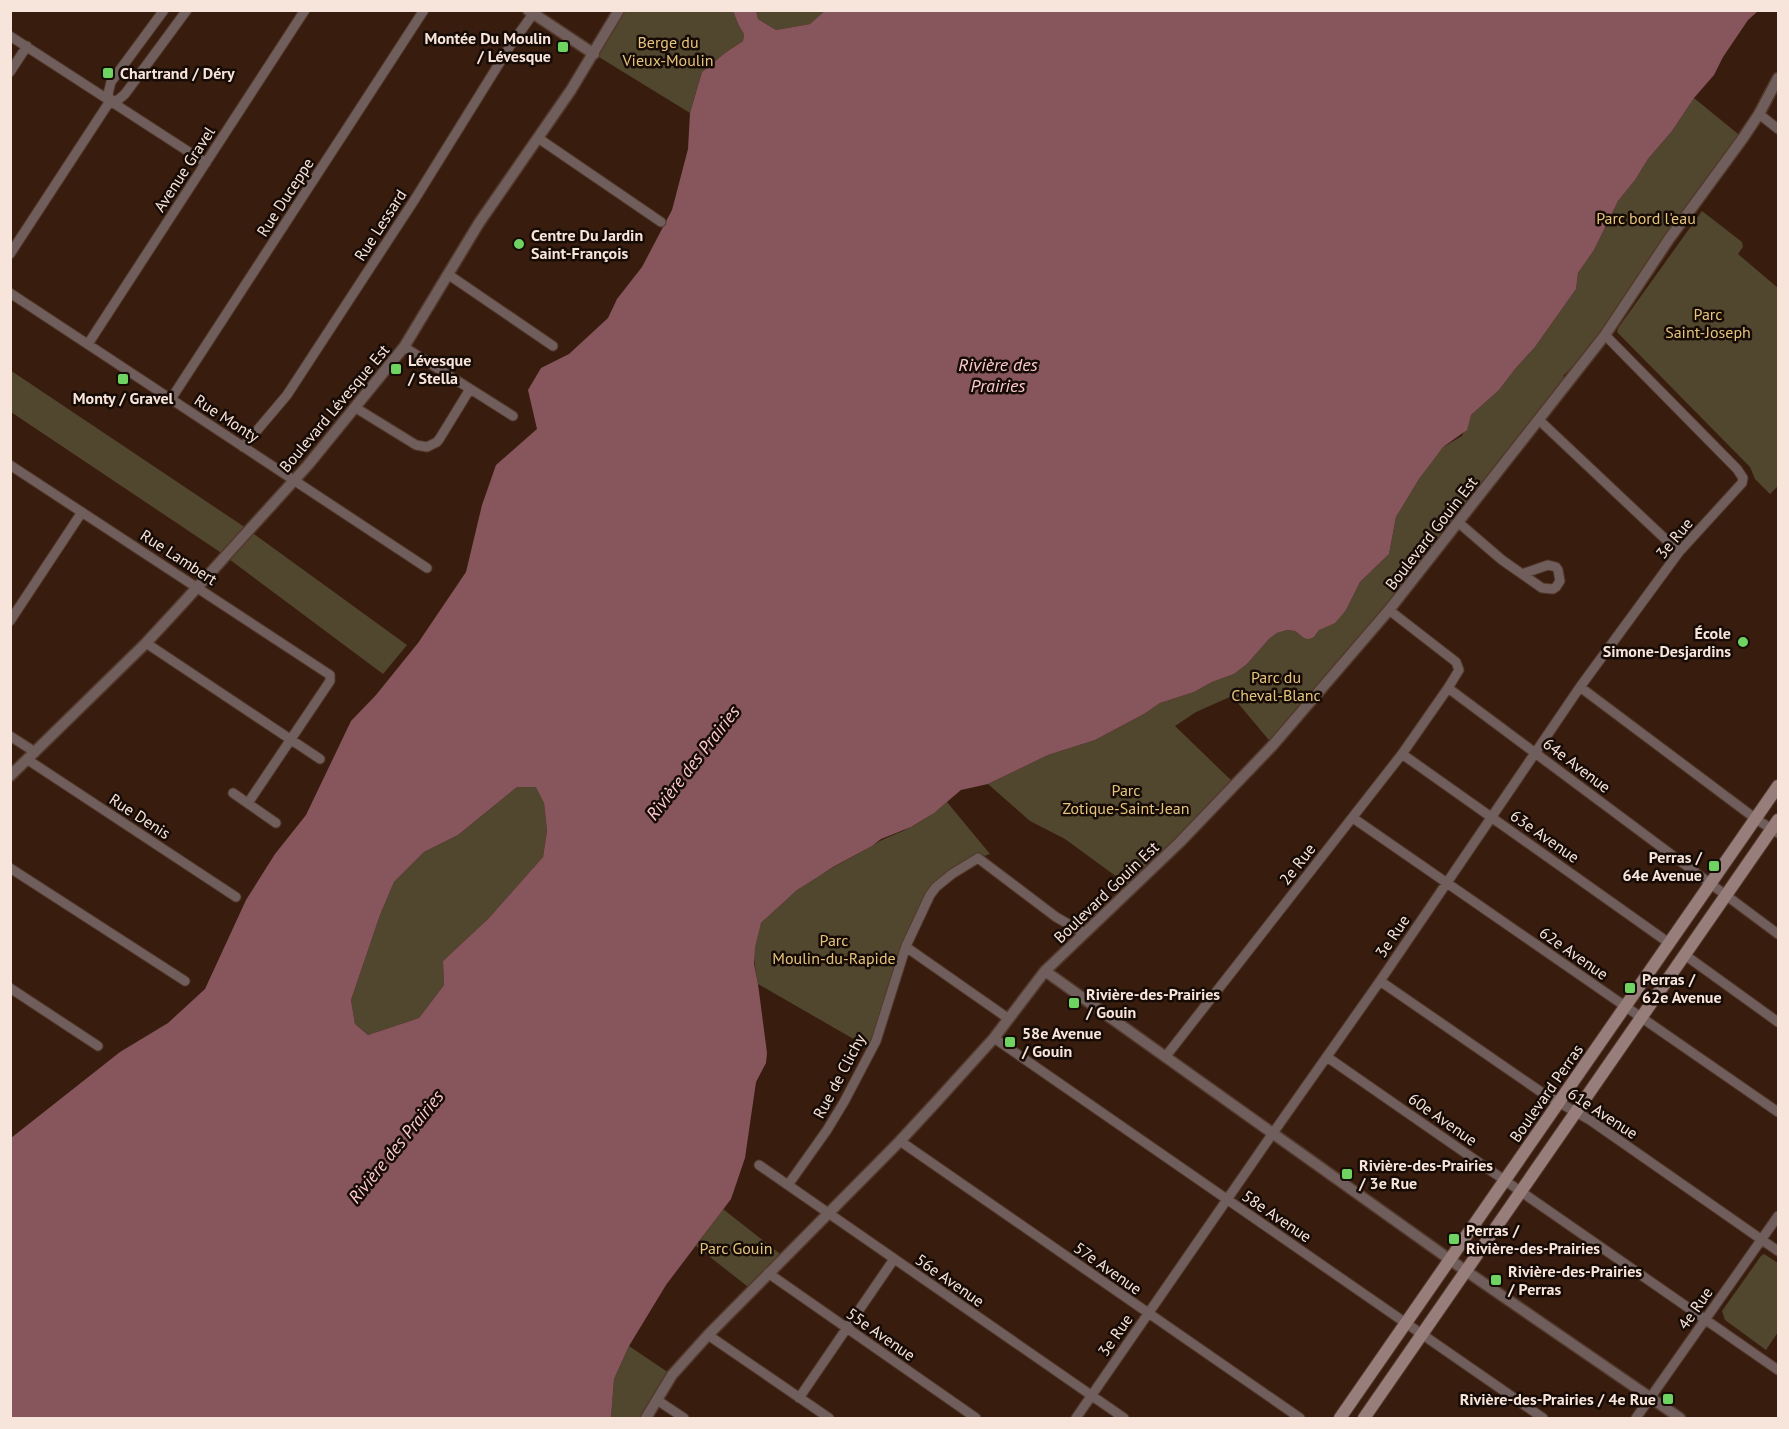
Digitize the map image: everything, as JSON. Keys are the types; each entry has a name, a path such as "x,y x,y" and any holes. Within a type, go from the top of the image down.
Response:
{"main road":[{"name":"Boulevard Perras","path":"1340,1419 1779,786"},
{"path":"1364,1419 1641,1017 1776,828"}],"street":[{"path":"10,254 110,101 111,82 164,10"},
{"path":"110,101 118,100 125,94 187,10"},
{"name":"Avenue Gravel","path":"88,344 304,10"},
{"name":"Rue Duceppe","path":"171,399 424,10"},
{"name":"Boulevard Lévesque Est","path":"10,776 146,643 356,408 404,347 479,223 594,54 619,10"},
{"path":"531,12 594,54"},
{"name":"Rue Lessard","path":"243,447 287,395 415,199 531,12"},
{"path":"158,19 173,30"},
{"path":"10,36 206,164"},
{"path":"10,72 27,46"},
{"name":"Boulevard Gouin Est","path":"646,1419 672,1375 708,1335 827,1212 900,1141 994,1038 1045,971 1180,842 1274,745 1389,610 1605,335 1669,239 1733,153 1779,78"},
{"path":"1759,114 1779,129"},
{"path":"538,138 661,222"},
{"path":"449,275 553,346"},
{"name":"Rue Monty","path":"10,293 427,568"},
{"name":"3e Rue","path":"1076,1419 1380,981 1580,687 1679,552 1739,488 1743,478 1737,469 1605,335"},
{"path":"404,347 513,416"},
{"path":"356,408 416,445 427,447 440,438 470,389"},
{"path":"1539,420 1679,552"},
{"name":"Rue Lambert","path":"10,465 330,675 330,681 291,739"},
{"path":"10,621 82,512"},
{"path":"1459,523 1522,574"},
{"path":"1389,610 1456,663 1459,670 1448,688"},
{"path":"146,643 320,759"},
{"path":"1580,687 1756,819 1776,828"},
{"name":"64e Avenue","path":"1448,688 1779,934"},
{"name":"2e Rue","path":"1166,1056 1353,818 1402,754 1448,688"},
{"name":"Rue Denis","path":"10,736 31,756 237,897"},
{"path":"248,803 291,739"},
{"name":"63e Avenue","path":"1402,754 1669,943"},
{"path":"233,793 276,823"},
{"name":"62e Avenue","path":"1353,818 1779,1112"},
{"name":"Rue de Clichy","path":"788,1185 838,1111 876,1041 906,947 936,887 978,858 1056,917 1084,933"},
{"path":"10,868 185,981"},
{"path":"906,947 1009,1019"},
{"path":"1685,955 1779,1022"},
{"path":"1045,971 1466,1271 1680,1419"},
{"name":"61e Avenue","path":"1380,981 1779,1251"},
{"path":"10,988 98,1046"},
{"name":"58e Avenue","path":"994,1038 1543,1419"},
{"name":"60e Avenue","path":"1327,1057 1779,1370"},
{"name":"57e Avenue","path":"900,1141 1300,1419"},
{"name":"56e Avenue","path":"759,1165 1124,1419"},
{"name":"4e Rue","path":"1636,1419 1779,1216"},
{"path":"799,1398 894,1259"},
{"name":"55e Avenue","path":"768,1274 976,1419"},
{"path":"708,1335 829,1419"},
{"path":"657,1400 684,1419"}],"green space":[{"name":"Berge du Vieux-Moulin","path":"618,11 733,11 744,34 743,41 702,72 690,113 594,54"},
{"path":"756,11 826,11 810,24 776,30 758,19"},
{"path":"1694,98 1743,138 1605,335 1563,376 1565,378 1539,420 1273,745 1232,696 1196,712 1175,726 1235,784 1132,888 1065,839 1030,821 988,784 1048,755 1095,740 1160,703 1194,692 1234,674 1277,633 1287,630 1295,631 1304,638 1314,637 1319,630 1346,610 1360,582 1389,554 1396,517 1419,479 1443,447 1462,436 1471,415 1499,390 1535,347 1576,289 1578,273 1594,250 1618,201 1648,159 1672,131"},
{"name":"Parc Saint-Joseph","path":"1702,211 1742,242 1743,247 1738,254 1778,288 1778,486 1770,494 1755,479 1750,467 1617,332"},
{"path":"10,370 243,526 407,645 383,674 217,550 11,412"},
{"path":"517,787 537,787 544,803 547,831 543,857 488,919 443,961 444,985 419,1018 368,1035 355,1024 351,1000 380,915 394,882 424,852 458,835"},
{"name":"Parc Moulin-du-Rapide","path":"947,802 990,854 978,858 930,895 871,1049 758,984 754,950 757,933 765,919 812,879 928,817"},
{"name":"Parc Gouin","path":"723,1209 784,1257 752,1290 696,1246"},
{"path":"1764,1254 1778,1263 1778,1332 1766,1350 1725,1320 1722,1311"},
{"path":"629,1346 672,1375 646,1418 611,1418 614,1379"}],"water":[{"name":"Rivière des Prairies","path":"826,10 1758,11 1748,20 1723,57 1714,75 1694,98 1672,131 1648,159 1618,201 1594,250 1578,273 1576,289 1535,347 1499,390 1471,415 1467,430 1443,447 1419,479 1396,517 1389,554 1360,582 1346,610 1335,623 1319,630 1314,637 1309,639 1295,631 1287,630 1277,633 1234,674 1194,692 1160,703 1095,740 1048,755 988,784 961,790 934,813 911,827 881,839 797,890 761,923 755,947 754,964 767,1053 766,1063 756,1082 745,1158 731,1199 666,1285 629,1346 614,1379 611,1418 11,1418 11,1138 120,1052 168,1023 205,989 246,900 275,854 306,815 351,721 376,695 418,643 466,572 482,505 496,465 537,429 528,390 541,368 569,354 608,318 617,299 642,267 672,210 688,149 690,113 702,72 743,41 744,34 733,11 756,11 758,19 776,30 810,24","holes":["517,787 536,787 544,803 547,831 543,857 488,919 443,961 444,985 419,1018 368,1035 355,1024 351,1000 380,915 394,882 424,852 458,835"]}],"place":[{"name":"Montée Du Moulin / Lévesque","path":"563,47"},
{"name":"Chartrand / Déry","path":"108,73"},
{"name":"Centre Du Jardin Saint-François","path":"519,244"},
{"name":"Lévesque / Stella","path":"396,369"},
{"name":"Monty / Gravel","path":"123,379"},
{"name":"École Simone-Desjardins","path":"1743,642"},
{"name":"Perras / 64e Avenue","path":"1714,866"},
{"name":"Perras / 62e Avenue","path":"1630,988"},
{"name":"Rivière-des-Prairies / Gouin","path":"1074,1003"},
{"name":"58e Avenue / Gouin","path":"1010,1042"},
{"name":"Rivière-des-Prairies / 3e Rue","path":"1347,1174"},
{"name":"Perras / Rivière-des-Prairies","path":"1454,1239"},
{"name":"Rivière-des-Prairies / Perras","path":"1496,1280"},
{"name":"Rivière-des-Prairies / 4e Rue","path":"1668,1399"}],"park label":[{"name":"Parc bord l'eau","path":"1646,218"},
{"name":"Parc du Cheval-Blanc","path":"1276,686"},
{"name":"Parc Zotique-Saint-Jean","path":"1126,799"}]}
